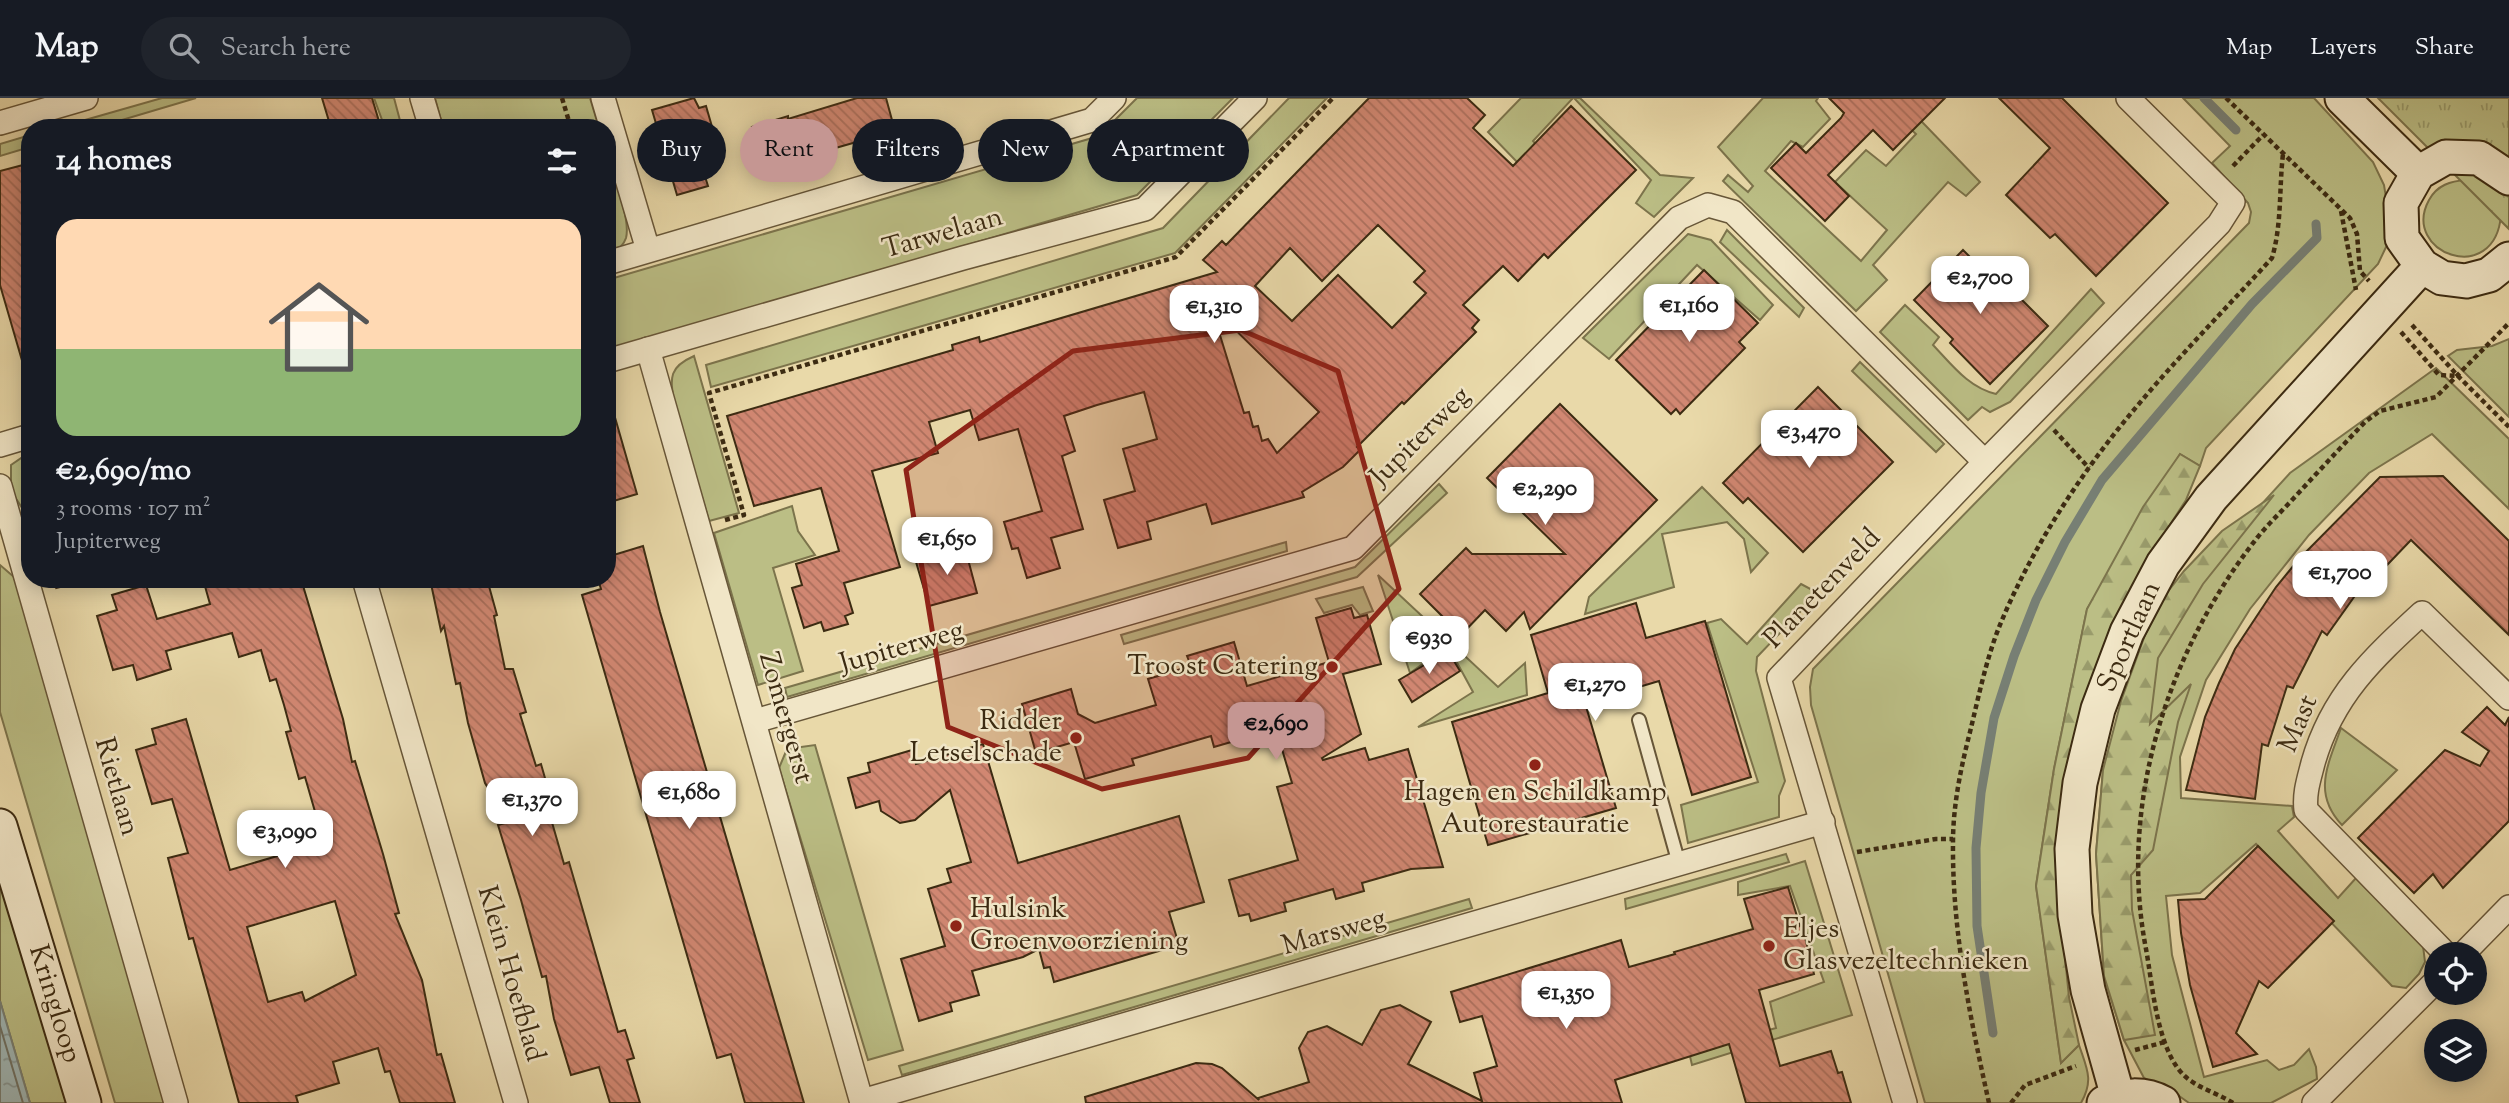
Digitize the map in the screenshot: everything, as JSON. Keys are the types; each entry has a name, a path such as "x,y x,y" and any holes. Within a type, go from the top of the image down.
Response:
{"street":[{"path":"0,123 86,98"},
{"path":"422,98 428,119"},
{"path":"603,98 609,119"},
{"path":"616,260 1092,120 1114,98"},
{"name":"Tarwelaan","path":"616,358 963,258 1145,209 1255,98"},
{"path":"2127,98 2215,184"},
{"path":"2342,98 2418,173"},
{"path":"616,142 648,250"},
{"path":"2508,175 2479,158 2446,157 2418,173 2401,203 2402,238 2422,266 2442,278 2466,281 2489,275 2509,260"},
{"name":"Planetenveld","path":"1905,1103 1779,678 2218,224 2233,202 2215,184"},
{"name":"Jupiterweg","path":"755,721 1353,548 1679,218 1707,205 1733,212 1985,462"},
{"name":"Sportlaan","path":"2111,1100 2075,915 2072,849 2080,783 2098,709 2127,632 2157,575 2211,498 2422,266"},
{"name":"Zomergerst","path":"648,349 862,1102"},
{"path":"0,445 21,439"},
{"name":"Rietlaan","path":"0,486 21,561"},
{"name":"Rietlaan","path":"29,588 176,1103"},
{"name":"Klein Hoefblad","path":"367,588 516,1103"},
{"name":"Mast","path":"2434,942 2306,810 2304,795 2318,747 2342,697 2371,660 2422,613 2509,698"},
{"name":"Marsweg","path":"862,1102 1823,822"},
{"name":"Kringloop","path":"0,825 84,1103"},
{"path":"2475,942 2509,907"},
{"path":"2314,1103 2424,993"},
{"path":"2111,1100 2152,1097 2163,1103"}],"lane":[{"path":"1639,719 1679,864"}],"path":[{"path":"562,98 568,119"},
{"path":"698,528 744,515 709,393 1177,257 1333,98"},
{"path":"2226,98 2350,218 2357,234 2360,271 2509,427"},
{"path":"2215,184 2263,135"},
{"path":"1989,1103 1965,994 1955,897 1953,839 1962,765 2002,621 2045,537 2089,468 2129,416 2272,258 2278,237 2283,154"},
{"name":"Sportlaan","path":"2233,1103 2190,1081 2173,1064 2157,1007 2139,914 2140,823 2152,748 2181,662 2217,597 2257,538 2365,422 2380,411 2436,397 2509,323"},
{"path":"1833,858 1877,847 1953,839"}],"highlighted area":[{"path":"1241,330 1338,371 1399,589 1248,758 1102,789 948,727 906,470 1073,351"}],"green space":[{"path":"162,98 196,98 125,119 88,119"},
{"path":"374,98 394,98 400,119 382,119"},
{"path":"435,98 590,98 596,119 441,119"},
{"path":"1137,98 1233,98 1212,119 1116,119"},
{"path":"1289,98 1327,98 1249,178 1249,139"},
{"path":"1521,98 1573,98 1533,141 1565,179 1550,196 1488,132"},
{"path":"1574,98 1580,98 1660,175 1693,178 1654,217 1636,203 1651,180"},
{"path":"1763,98 1818,98 1816,101 1830,119 1803,147 1791,141 1765,171 1861,261 1887,230 1835,182 1866,150 1886,166 1916,134 1877,98 1899,98 1980,182 1966,196 1948,182 1873,265 1887,280 1856,311 1723,181 1728,175 1748,192 1753,186 1718,147"},
{"path":"2183,98 2314,98 2373,162 2384,185 2388,210 2387,245 2378,264 2206,448 2200,466 2180,454 2087,609 2054,769 2036,886 2061,1063 2079,1045 2087,1068 2087,1088 2081,1103 1925,1103 1811,705 1813,669 2249,223 2251,212 2248,203 2212,163 2230,146"},
{"path":"2378,98 2509,98 2509,229"},
{"path":"21,138 21,150 0,156 0,144"},
{"path":"1087,140 1087,182 1150,182 1137,195 616,348 616,277 942,182 964,182 964,176 978,171 978,182 1073,182 1073,144"},
{"path":"2466,180 2501,215 2495,237 2483,251 2468,256 2452,255 2437,247 2427,235 2424,219 2429,200 2440,187"},
{"path":"1208,182 1245,182 1175,253 711,387 706,365 1163,228"},
{"path":"616,183 626,220 626,238 616,252"},
{"path":"1727,230 1804,308 1799,317 1720,242"},
{"path":"1688,234 1711,240 1773,305 1760,320 1697,265 1609,359 1583,338"},
{"path":"2091,289 2104,303 2010,402 1990,412 1982,407 1968,420 1880,332 1905,305 1939,337 1933,345 1954,368 1977,387 1996,394"},
{"path":"2509,339 2509,417 2448,356 2457,350 2492,346"},
{"path":"694,356 739,513 709,521 674,402 672,386 676,369"},
{"path":"1860,362 1944,444 1936,452 1852,371"},
{"path":"2436,368 2509,439 2509,509 2432,434 2369,473 2309,535 2250,609 2206,680 2180,757 2181,798 2292,806 2294,817 2278,831 2338,898 2356,878 2423,946 2424,964 2406,988 2392,986 2256,844 2200,893 2166,896 2172,955 2204,1077 2267,1060 2279,1070 2294,1065 2309,1049 2316,1067 2317,1079 2271,1103 2189,1103 2144,1078 2124,1040 2104,976 2096,854 2103,770 2166,623 2208,563 2290,473"},
{"path":"2180,454 2200,466 2186,500 2164,534 2097,664 2060,908 2069,997 2079,1045 2061,1063 2036,886 2054,769 2087,609 2143,507"},
{"path":"21,458 21,506 11,491 11,465"},
{"path":"1439,484 1447,493 1357,577 1124,644 1121,635 1355,567"},
{"path":"1702,487 1768,553 1751,572 1744,539 1727,522 1662,534 1674,587 1585,614 1589,597"},
{"path":"2274,495 2203,584 2158,658 2150,724 2191,684 2178,722 2153,850 2131,875 2132,910 2155,1035 2124,1040 2104,976 2096,854 2103,770 2121,701 2145,635 2166,594 2222,531"},
{"path":"792,506 798,531 815,555 773,568 803,671 758,685 714,533"},
{"path":"1286,542 1287,551 787,697 785,688"},
{"path":"0,565 14,577 166,1103 115,1103 0,712"},
{"path":"1378,575 1498,687 1525,663 1527,695 1418,727 1473,692 1448,646 1410,673"},
{"path":"1801,584 1818,593 1757,657 1756,671 1785,781 1779,796 1779,817 1688,843 1681,805 1758,782 1707,623 1721,619 1747,644"},
{"path":"1363,587 1373,611 1360,615 1352,605 1324,613 1316,599"},
{"path":"2341,728 2397,770 2342,825 2327,802 2325,790 2325,778"},
{"path":"815,745 903,1050 868,1060 779,768 787,749"},
{"path":"0,848 72,1103 30,1103 0,1001"},
{"path":"1786,854 1789,862 1626,909 1625,899"},
{"path":"1805,861 1852,1015 1692,1065 1689,1052 1776,1028 1770,1002 1824,982 1790,886 1738,895 1738,882"},
{"path":"1469,899 1472,908 902,1075 899,1066"}],"water":[{"path":"0,1001 30,1103 0,1103"}],"building":[{"path":"322,98 372,98 378,119 328,119"},
{"path":"694,98 699,108 706,106 710,119 655,119 652,110"},
{"path":"857,98 886,98 892,119 852,119 852,143 838,147 838,119 788,119"},
{"path":"1369,98 1467,98 1485,115 1473,128 1513,166 1571,106 1636,170 1548,258 1544,254 1518,281 1503,266 1463,305 1479,320 1472,328 1476,332 1357,447 1360,450 1343,467 1302,492 1304,497 1212,524 1206,504 1147,522 1151,539 1118,548 1104,500 1135,491 1123,449 1157,439 1144,392 1097,405 1064,416 1075,451 1062,456 1083,529 1051,538 1060,568 1027,578 1018,548 1012,549 1004,522 1042,511 1018,429 979,440 970,410 929,422 938,453 872,471 900,567 844,583 853,613 845,616 848,624 824,631 821,622 804,628 792,588 802,585 796,564 839,551 821,488 754,506 727,416 953,350 952,345 979,337 980,342 1217,272 1203,260 1222,241 1226,245","holes":["1378,225 1425,271 1414,282 1426,293 1392,328 1338,275 1292,321 1255,286 1290,248 1322,281","1211,306 1319,412 1277,453 1268,439 1262,441 1258,426 1253,427 1249,412 1244,413"]},
{"path":"1829,98 1945,98 1893,150 1873,130 1828,175 1849,196 1825,221 1771,168 1796,143 1806,153 1841,118 1844,113"},
{"path":"1999,98 2062,98 2168,203 2096,276 2055,234 2050,238 2006,195 2050,148"},
{"path":"21,166 21,357 0,285 0,171"},
{"path":"673,182 707,182 708,186 677,195"},
{"path":"1963,250 2003,290 2007,285 2048,326 1990,384 1950,343 1953,339 1914,300"},
{"path":"1704,270 1758,323 1739,342 1745,348 1680,414 1676,409 1671,414 1616,360"},
{"path":"1818,387 1893,462 1803,552 1748,498 1743,503 1723,483"},
{"path":"1560,404 1657,500 1530,629 1524,612 1506,631 1485,610 1461,635 1420,594 1466,548 1472,554 1565,554 1487,478"},
{"path":"616,421 637,494 616,500"},
{"path":"2443,476 2509,541 2509,635 2411,540 2367,586 2364,583 2327,635 2322,631 2293,688 2287,686 2268,746 2262,744 2255,799 2186,790 2205,717 2219,683 2235,649 2276,587 2299,559 2380,477"},
{"path":"643,546 804,1103 745,1103 731,1054 717,1058 582,595 601,588 616,588 616,554"},
{"path":"965,548 977,593 929,606 916,562"},
{"path":"136,588 147,588 157,619 210,604 206,588 304,588 343,719 352,762 355,761 383,854 399,913 395,914 422,980 437,1055 441,1054 455,1103 400,1103 390,1071 385,1072 378,1048 333,1062 339,1083 296,1096 298,1103 239,1103 193,938 189,939 168,858 188,853 172,799 152,804 136,750 156,744 152,729 186,719 230,870 318,844 314,830 320,829 305,777 299,779 286,732 291,731 276,679 270,681 261,650 239,657 232,633 166,651 171,669 137,680 133,665 113,670 97,616 117,610 112,595","holes":["335,901 356,975 305,1001 302,992 268,1002 247,927"]},
{"path":"432,588 490,588 497,615 494,616 505,669 513,669 526,712 520,714 536,766 541,764 554,810 549,812 564,864 569,862 618,1032 625,1030 634,1058 627,1060 640,1103 610,1103 599,1067 571,1075 554,1019 546,976 542,977 498,825 509,822 485,783 460,683 456,684 444,626 441,631"},
{"path":"1636,603 1646,638 1705,621 1751,777 1692,795 1659,681 1585,703 1616,808 1488,845 1452,722 1548,693 1531,635"},
{"path":"1351,608 1354,618 1367,615 1381,664 1343,674 1361,734 1322,758 1323,760 1365,748 1369,760 1408,749 1443,867 1411,869 1362,883 1364,891 1336,899 1333,889 1284,903 1286,911 1251,921 1249,914 1239,916 1229,880 1298,860 1277,787 1292,783 1276,729 1214,747 1211,736 1132,759 1134,765 1085,779 1074,742 1036,753 1022,704 1071,689 1078,714 1095,723 1156,705 1148,679 1191,666 1187,656 1234,642 1247,686 1329,662 1316,618"},
{"path":"1448,651 1460,671 1412,702 1399,680"},
{"path":"2487,707 2505,725 2509,717 2509,821 2443,888 2433,874 2414,893 2358,838 2445,750 2480,766 2489,751 2462,732"},
{"path":"983,744 1018,863 1179,816 1204,902 1169,912 1179,945 1054,982 1050,967 1044,968 1039,949 1023,957 972,971 979,995 950,1003 952,1011 919,1021 901,959 945,946 928,889 951,882 947,869 971,862 950,790 915,820 900,823 881,811 879,801 856,808 848,778 870,772 868,763 912,750 916,764"},
{"path":"2258,846 2334,921 2268,988 2259,981 2236,1033 2257,1054 2213,1067 2190,985 2178,900 2205,899"},
{"path":"1788,887 1800,926 1802,925 1814,974 1759,990 1780,1066 1831,1051 1838,1073 1842,1072 1851,1103 1746,1103 1729,1044 1615,1080 1622,1103 1086,1103 1085,1097 1196,1063 1222,1068 1259,1100 1258,1098 1309,1082 1299,1048 1308,1032 1327,1026 1362,1045 1381,1010 1400,1005 1431,1022 1408,1064 1482,1101 1474,1073 1497,1066 1482,1016 1460,1022 1451,992 1621,940 1629,967 1675,954 1674,952 1753,929 1744,899"}],"waterway":[{"path":"2204,98 2236,130"},
{"path":"1993,1033 1977,926 1976,848 1981,793 1994,718 2036,600 2065,542 2102,480 2252,304 2317,238 2316,224"}],"place":[{"name":"Troost Catering","path":"1332,667"},
{"name":"Ridder Letselschade","path":"1076,738"},
{"name":"Hagen en Schildkamp Autorestauratie","path":"1535,765"},
{"name":"Hulsink Groenvoorziening","path":"956,926"},
{"name":"Eljes Glasvezeltechnieken","path":"1769,946"}]}
